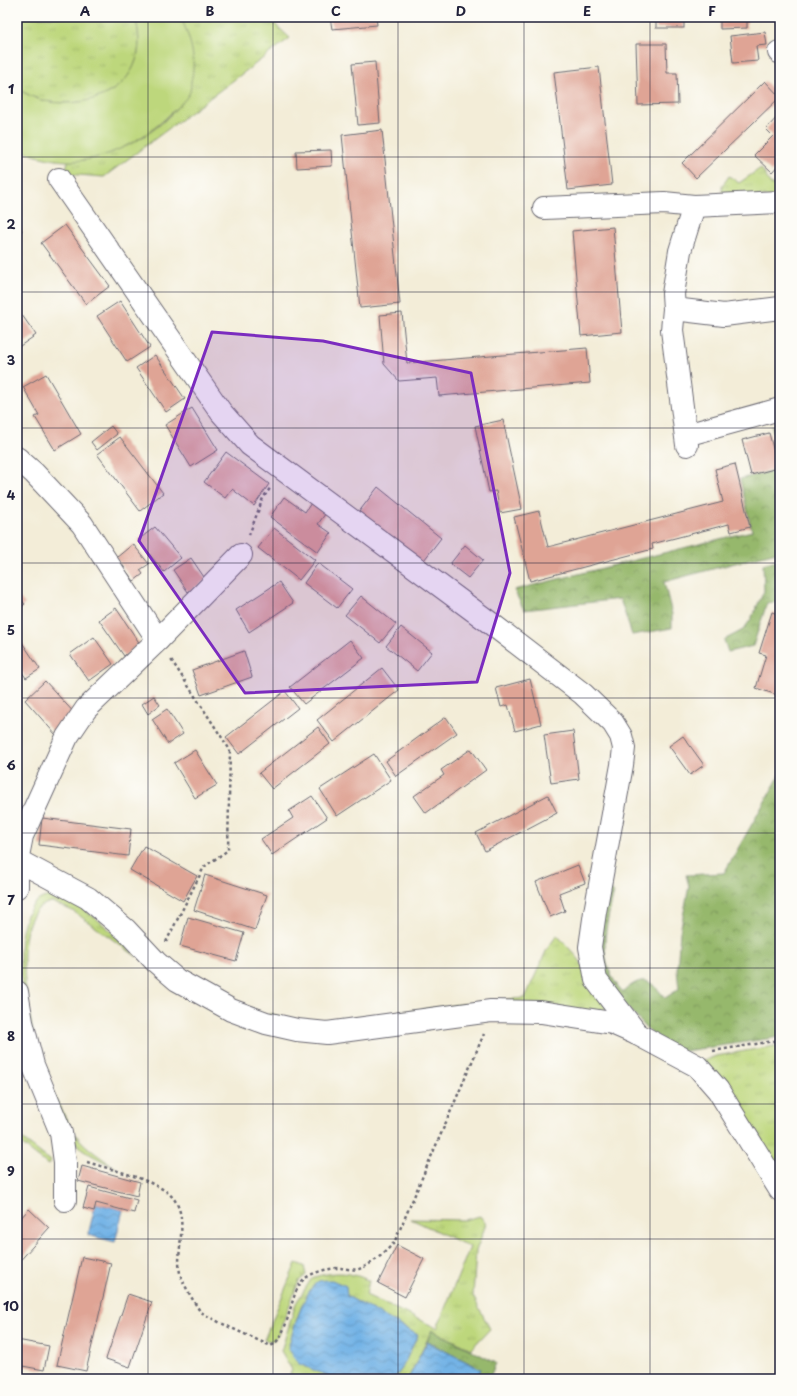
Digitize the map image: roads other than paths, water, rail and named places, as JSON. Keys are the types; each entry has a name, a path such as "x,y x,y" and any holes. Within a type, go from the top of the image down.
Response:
{"street":[{"path":"59,179 221,412 250,445 558,673 613,723 621,736 624,748 590,947 596,980 637,1034"},
{"path":"544,208 664,203 694,206 780,202"},
{"path":"694,206 680,252 673,294 674,309 672,330 686,440 780,409"},
{"path":"674,309 724,315 780,308"},
{"path":"17,458 34,473 82,524 158,640"},
{"path":"17,887 17,861 22,836 67,737 86,709 158,640 241,555"},
{"path":"17,861 88,898 126,930 156,962 177,980 231,1010 266,1023 297,1030 327,1033 353,1031 452,1014 491,1010 540,1012 612,1023 681,1056 697,1066 718,1090 780,1190"},
{"path":"17,992 22,1022 33,1065 61,1133 65,1162 65,1200"}],"water":[{"path":"96,1203 123,1210 115,1242 88,1235"},
{"path":"332,1280 346,1286 347,1296 418,1335 401,1370 393,1379 336,1379 299,1364 288,1348 304,1301 309,1293 319,1281"},
{"path":"427,1342 481,1369 476,1379 408,1379"}]}
